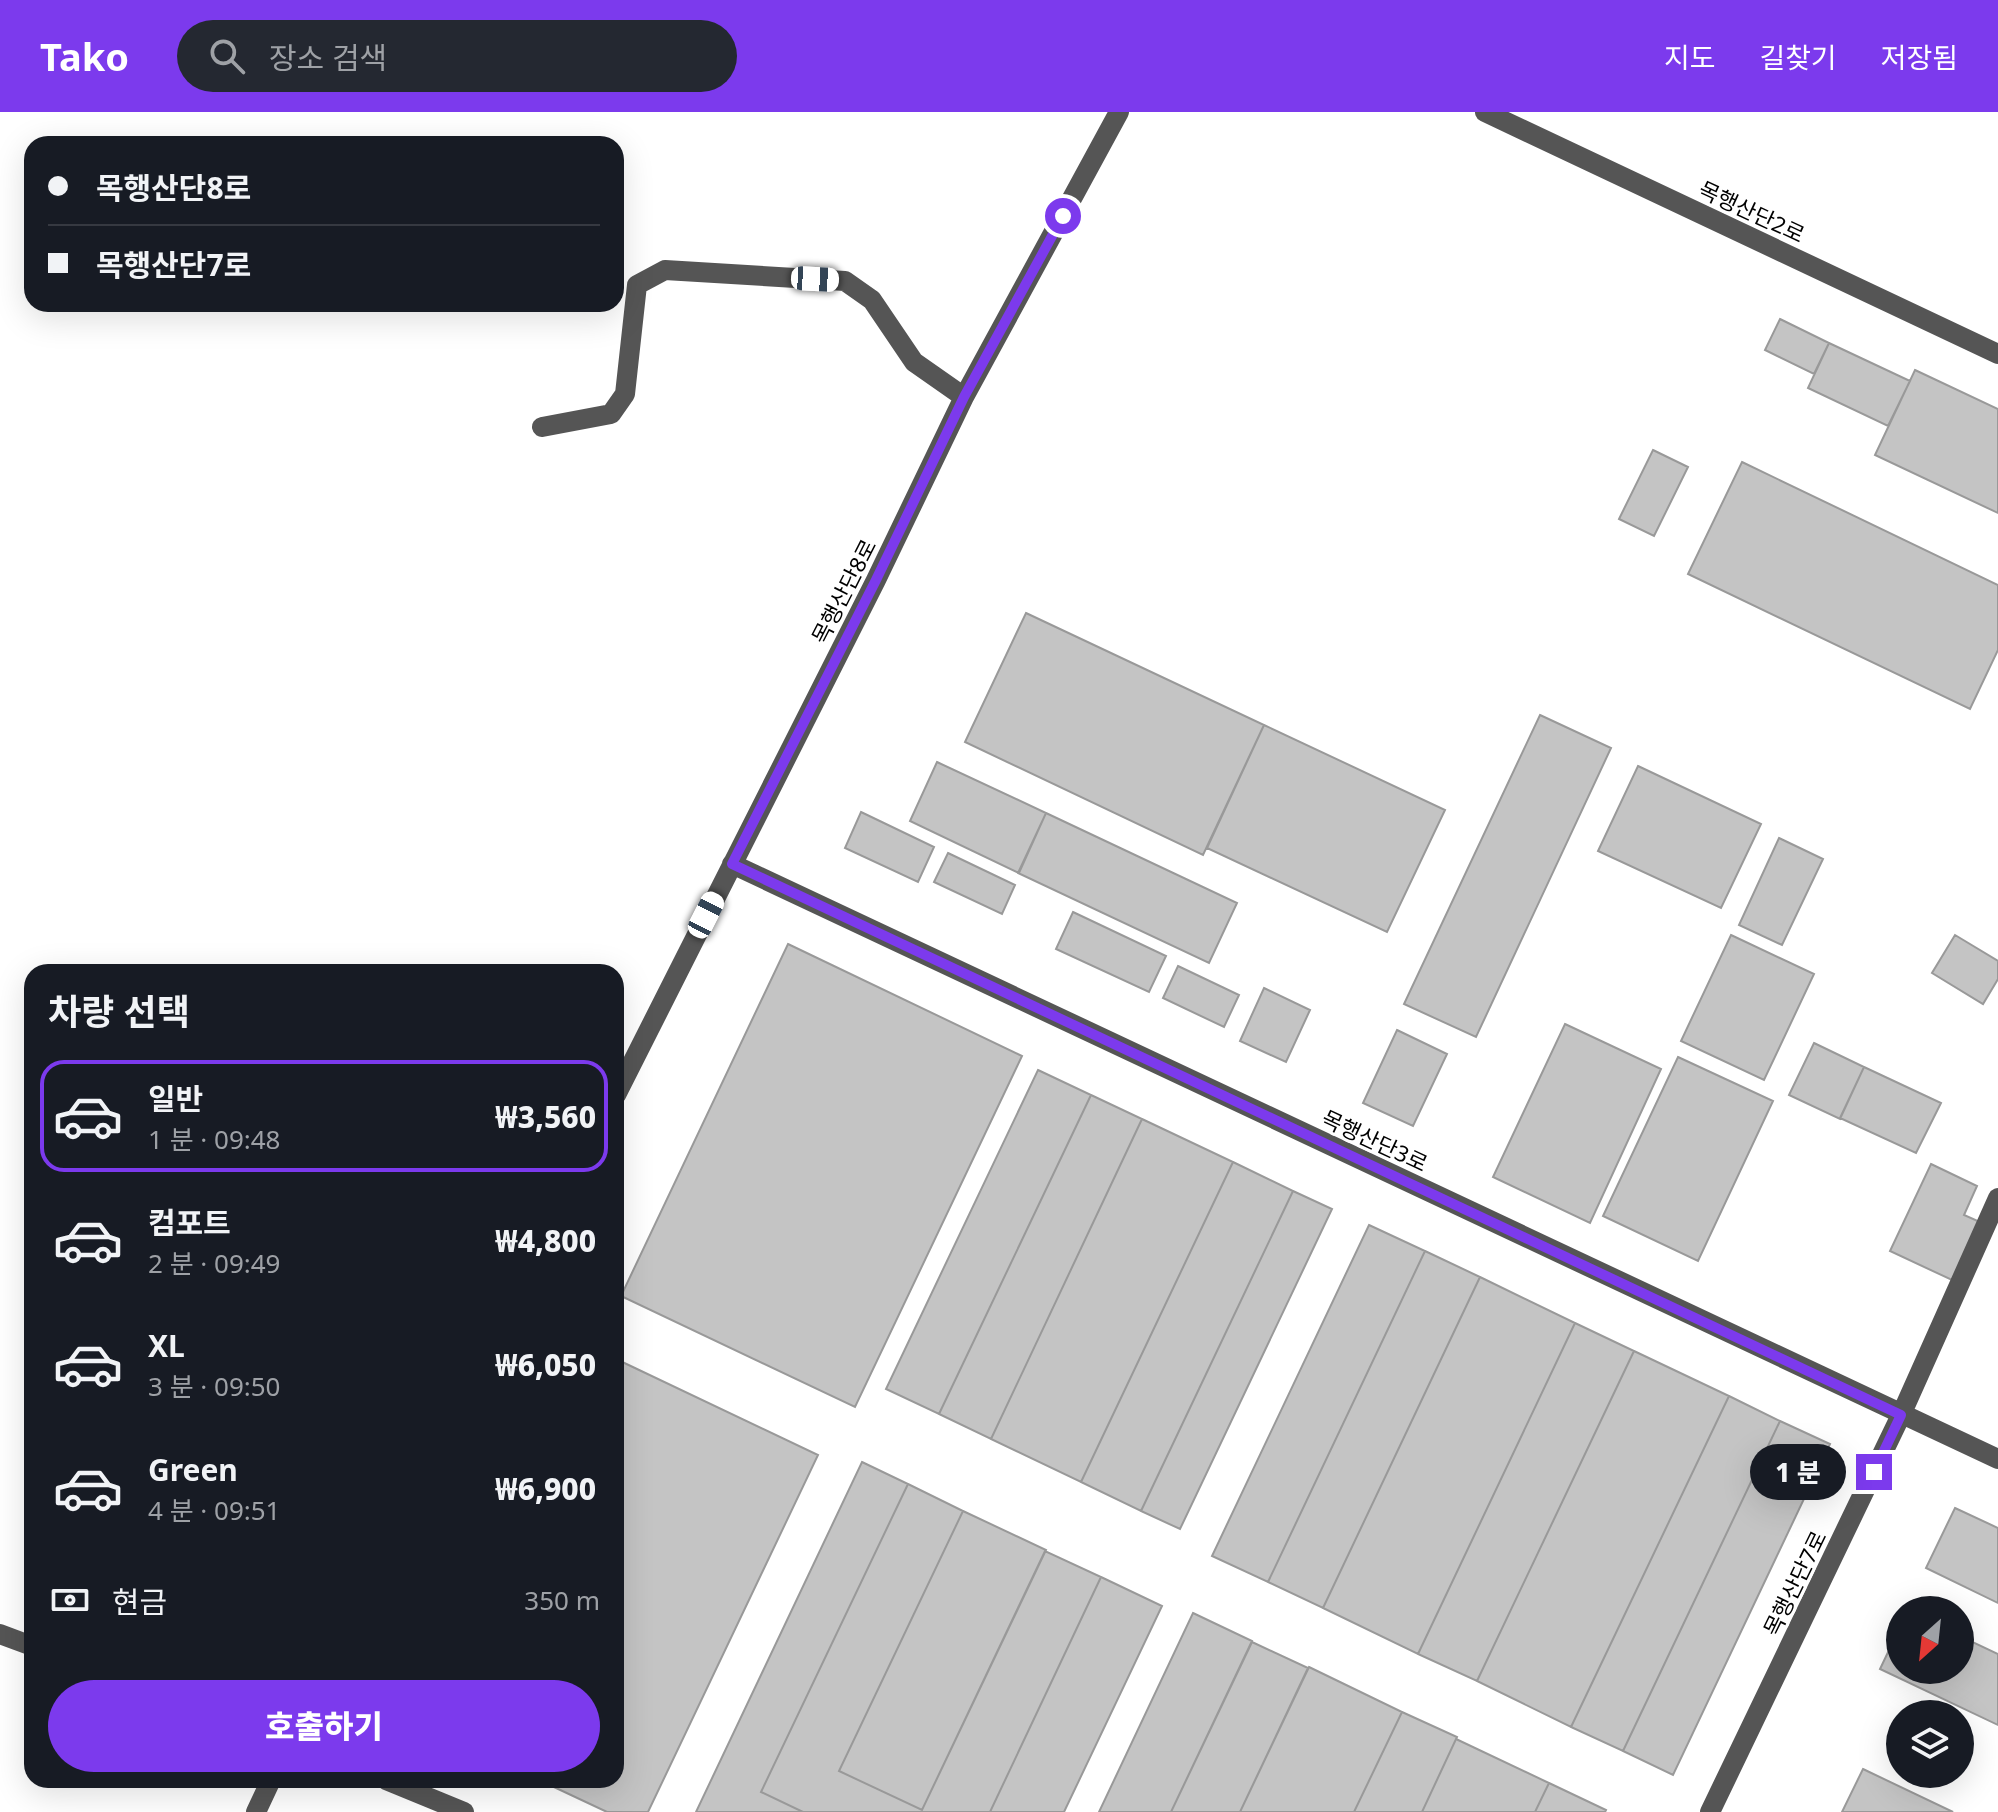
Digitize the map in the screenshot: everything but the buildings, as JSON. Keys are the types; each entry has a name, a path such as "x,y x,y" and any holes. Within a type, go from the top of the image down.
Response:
{"street":[{"name":"목행산단8로","path":"624,1079 876,580 964,397 1119,112"},
{"name":"목행산단2로","path":"1485,112 1998,354"},
{"path":"542,427 611,414 625,394 637,285 665,270 845,281 872,300 914,362 964,397"},
{"name":"목행산단3로","path":"732,864 1998,1459"},
{"name":"목행산단7로","path":"1710,1812 1901,1415 1998,1198"},
{"path":"0,1634 24,1643"},
{"path":"256,1812 267,1788"},
{"path":"406,1788 464,1812"}],"route":[{"path":"1063,216 964,397 876,580 732,864 1901,1415 1874,1472"}]}
